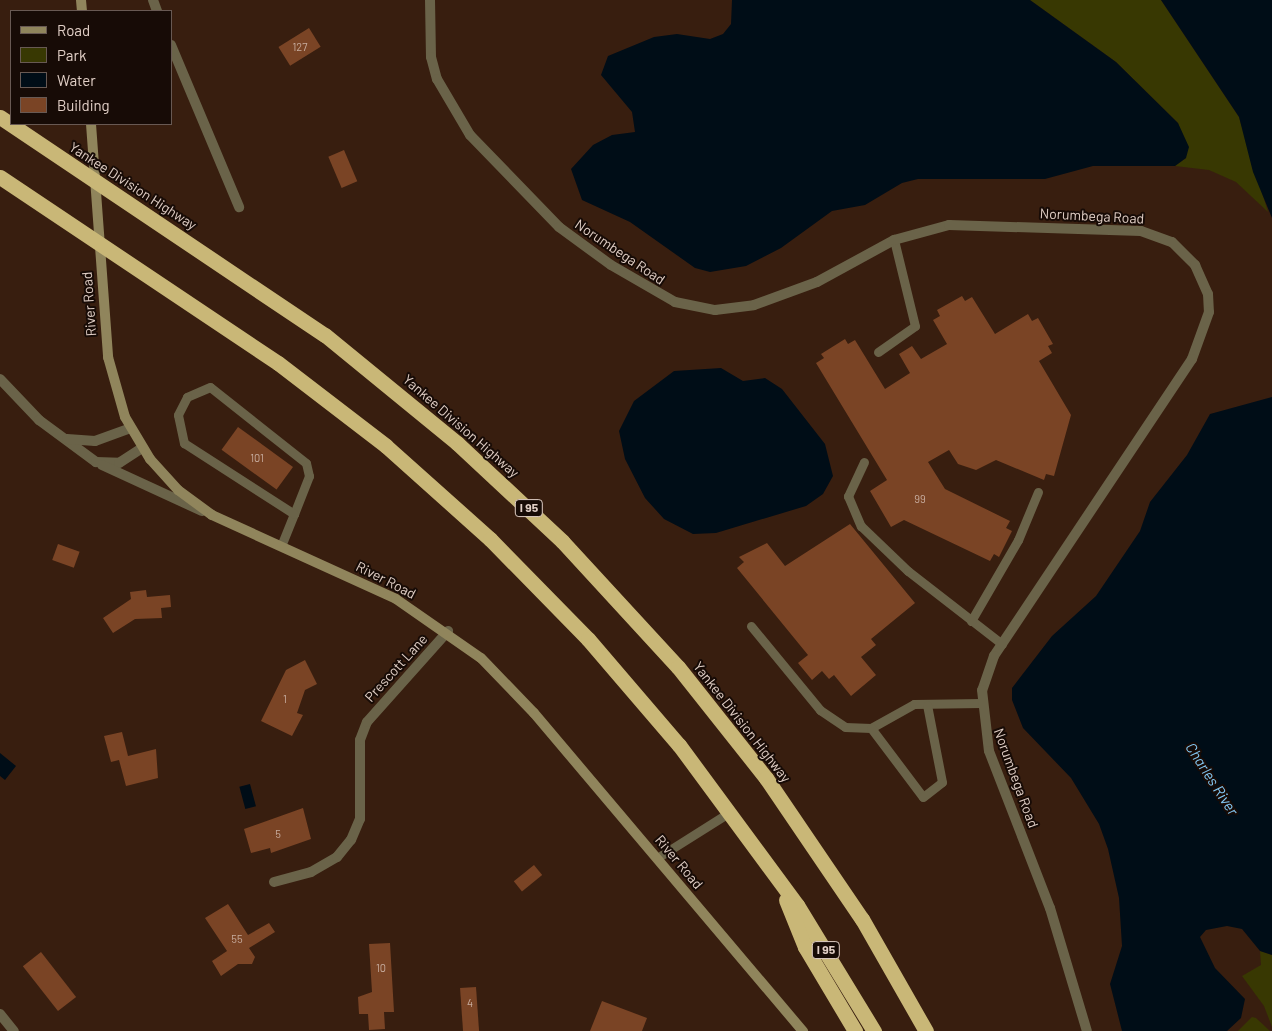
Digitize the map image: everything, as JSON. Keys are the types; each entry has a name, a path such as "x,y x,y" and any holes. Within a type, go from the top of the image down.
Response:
{"highway":[{"name":"Yankee Division Highway","path":"12,125 324,335 443,431 555,534 659,644 760,771 862,919 926,1031"},
{"name":"I 95","path":"0,176 254,346 428,482 588,639 730,812 774,871 874,1031"},
{"path":"774,871 805,947 855,1031"}],"main road":[{"name":"River Road","path":"90,125 103,307 111,375 130,428 142,448 178,490 212,515 396,599 448,631 528,706 804,1031"}],"street":[{"name":"Norumbega Road","path":"430,0 431,57 437,79 470,135 559,227 656,294 715,310 754,306 817,282 894,240 928,229 972,224 1141,231 1158,235 1184,251 1208,294 1206,327 1192,359 1002,644 981,703 989,751 1050,908 1087,1031"},
{"path":"172,47 239,207"},
{"path":"0,379 64,439 96,462 212,515"},
{"path":"64,439 95,441 130,428"},
{"path":"96,462 119,463 142,448"},
{"name":"Prescott Lane","path":"274,882 311,872 337,857 351,840 360,819 360,740 367,722 448,631"},
{"path":"0,1014 14,1031"}],"lane":[{"path":"878,352 915,326 894,240"},
{"path":"281,546 294,514 309,476 306,463 295,451 210,387 187,397 178,415 184,442 294,514"},
{"path":"864,462 848,496 861,526 971,621 1002,644"},
{"path":"971,621 1018,540 1038,492"},
{"path":"751,626 820,710 845,726 870,728 903,706 981,703"},
{"path":"870,728 923,797 942,782 926,705"},
{"path":"657,858 730,812"}],"green space":[{"path":"1030,0 1161,0 1239,117 1268,212 1236,182 1209,170 1175,166 1186,158 1178,123 1116,62"},
{"path":"1260,951 1272,955 1272,1027 1264,1006 1242,976 1261,965"},
{"path":"1252,1017 1256,1018 1270,1031 1238,1031"}],"water":[{"path":"732,0 1030,0 1116,62 1178,123 1189,147 1186,158 1175,166 1093,166 1045,179 918,179 902,183 865,205 832,211 781,248 746,266 710,272 695,268 630,222 582,200 571,169 593,145 612,135 635,132 632,112 601,75 608,56 654,37 677,34 710,39 723,34 731,24"},
{"path":"1161,0 1272,0 1272,218 1253,172 1239,117"},
{"path":"721,368 743,381 765,378 782,389 825,444 833,476 823,494 806,506 716,533 693,534 664,519 645,498 625,459 619,431 634,401 674,371"},
{"name":"Charles River","path":"1272,397 1272,955 1260,951 1242,929 1227,926 1206,930 1200,937 1215,968 1245,999 1241,1018 1227,1031 1122,1031 1110,984 1122,946 1119,898 1108,849 1099,824 1071,778 1023,728 1012,700 1012,688 1052,636 1096,596 1140,531 1150,502 1187,455 1210,414"},
{"path":"0,753 16,766 5,780 0,776"},
{"path":"250,784 256,806 245,809 239,787"}],"building":[{"path":"309,28 321,47 290,66 278,47"},
{"path":"344,150 357,181 342,188 328,157"},
{"path":"962,296 965,301 972,297 995,334 1028,314 1032,321 1038,318 1053,344 1048,346 1052,353 1039,361 1071,415 1054,476 1046,474 1044,480 996,460 976,470 958,464 949,450 928,462 945,489 1010,521 1006,528 1012,531 999,557 994,554 990,561 904,520 891,527 870,491 887,480 816,363 824,358 821,354 845,339 848,344 855,340 885,389 910,373 899,354 912,346 921,359 947,344 933,320 940,316 937,310"},
{"path":"238,427 293,467 277,490 222,450"},
{"path":"850,524 915,603 871,639 876,645 861,657 876,675 851,696 834,675 829,679 822,671 812,680 798,663 808,655 737,568 744,562 739,557 767,543 785,566"},
{"path":"58,544 80,552 74,568 52,560"},
{"path":"146,590 147,597 170,595 171,607 161,608 162,618 135,619 113,633 103,618 131,599 130,592"},
{"path":"305,660 317,684 305,690 297,713 303,715 292,736 261,721 286,670"},
{"path":"122,732 128,756 156,749 158,778 126,786 119,760 111,762 104,736"},
{"path":"303,808 311,839 271,853 270,848 251,853 244,829"},
{"path":"534,865 542,875 522,891 514,881"},
{"path":"228,904 248,935 269,923 275,932 249,948 255,957 252,964 238,964 221,976 212,961 227,951 205,918"},
{"path":"390,943 394,1012 384,1012 385,1029 369,1030 368,1014 359,1014 358,997 372,992 369,944"},
{"path":"41,952 76,997 58,1011 23,966"},
{"path":"476,987 479,1031 463,1031 460,988"},
{"path":"602,1001 647,1018 642,1031 590,1031"}]}
